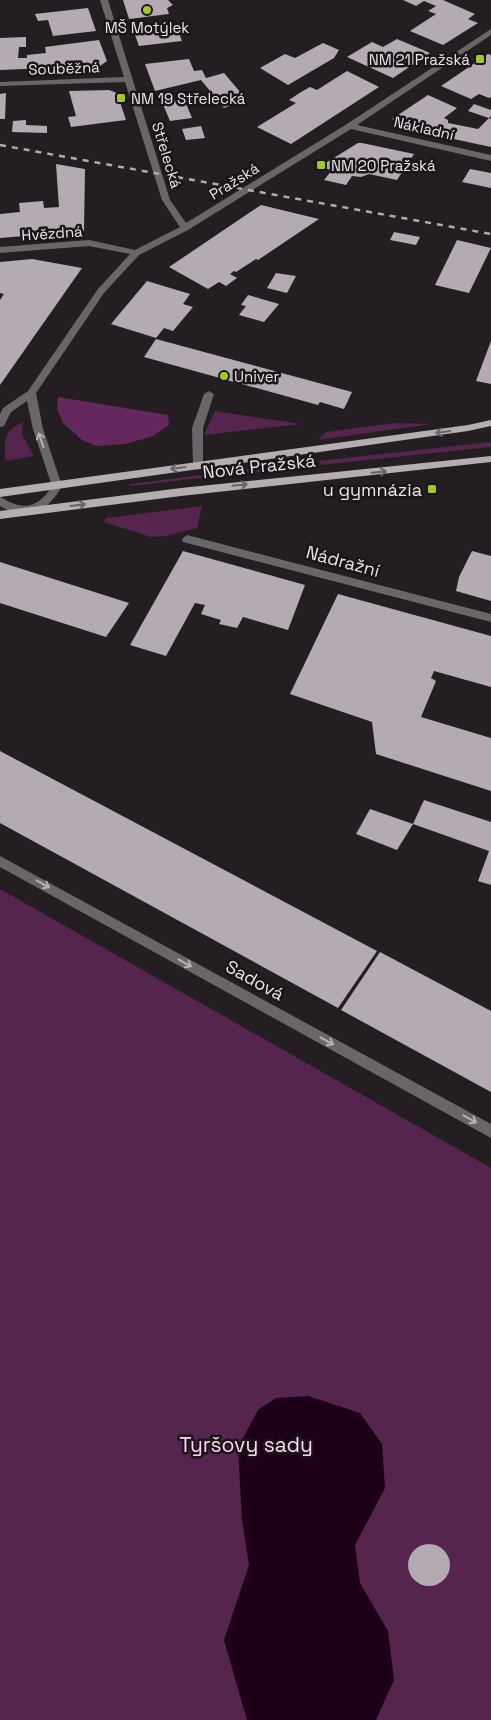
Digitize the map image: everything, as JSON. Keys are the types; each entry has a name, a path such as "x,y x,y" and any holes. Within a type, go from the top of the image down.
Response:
{"main road":[{"name":"Nová Pražská","path":"56,486 306,452 491,423"},
{"name":"Nová Pražská","path":"30,510 491,459"},
{"path":"0,493 56,486"},
{"path":"0,515 30,510"}],"street":[{"name":"Střelecká","path":"104,0 166,200 186,228"},
{"name":"Pražská","path":"0,424 7,410 30,393 101,291 136,253 186,228 350,126 491,31"},
{"name":"Souběžná","path":"0,84 130,79"},
{"name":"Nákladní","path":"350,126 491,158"},
{"name":"Hvězdná","path":"0,250 89,243 136,253"},
{"path":"0,501 14,509 30,510 48,500 56,486 33,414 30,393"},
{"path":"198,466 195,442 200,415 209,394"},
{"name":"Nádražní","path":"186,539 491,618"},
{"name":"Sadová","path":"0,861 491,1131"}],"green space":[{"path":"215,411 301,424 204,435"},
{"path":"23,422 22,434 34,456 5,461 6,437 11,429"},
{"path":"395,423 431,424 318,440 326,432"},
{"path":"491,442 491,447 320,465 319,461"},
{"path":"299,463 300,467 130,486 130,484"},
{"path":"202,506 197,528 165,536 151,537 104,522 106,518"},
{"name":"Tyršovy sady","path":"0,889 491,1168 491,1720 0,1720"}],"shaded area":[{"path":"58,397 168,415 169,425 153,436 125,444 97,446 82,440 63,423 57,409"},
{"path":"308,1396 360,1413 382,1444 385,1488 355,1545 360,1583 388,1631 394,1680 376,1720 247,1720 224,1640 249,1565 242,1520 238,1448 258,1410 276,1398"}],"building":[{"name":"MŠ Motýlek","path":"123,0 168,0 173,5 167,8 169,14 129,19"},
{"path":"403,0 443,0 475,14 468,19 478,23 443,45 410,31 436,14 428,11 436,6 424,1 416,6"},
{"path":"88,8 96,31 53,36 48,20 38,21 35,14"},
{"path":"182,24 184,27 177,28 182,41 139,46 133,29"},
{"path":"26,37 26,47 19,47 18,58 27,58 27,55 46,53 45,47 99,40 107,61 100,66 0,70 0,38"},
{"path":"397,39 430,53 393,78 347,57 372,42 383,47"},
{"path":"323,43 339,50 334,58 288,85 260,68 285,54 295,58"},
{"path":"488,54 491,55 491,97 479,94 471,99 441,86"},
{"path":"189,59 194,71 202,70 206,78 224,73 246,99 224,108 201,80 155,91 145,64"},
{"path":"347,71 379,87 291,144 257,127 296,103 289,100 301,92 310,87 317,90"},
{"path":"109,90 117,93 126,120 71,127 68,117 76,116 69,91"},
{"path":"6,93 5,119 0,119 0,94"},
{"path":"428,95 457,108 444,118 448,120 448,123 478,129 489,118 491,119 491,147 421,132 392,119"},
{"path":"184,99 192,118 170,121 162,102"},
{"path":"474,104 491,110 491,116 489,118 468,111"},
{"path":"26,120 26,125 47,126 47,133 12,132 13,121"},
{"path":"201,126 205,138 186,140 182,129"},
{"path":"358,143 414,154 397,180 369,174 361,177 352,176 346,185 324,180 332,170 319,167"},
{"path":"56,164 85,169 84,231 0,238 0,214 20,212 19,203 43,201 44,208 59,207"},
{"path":"470,169 491,173 491,188 462,182"},
{"path":"261,205 319,219 258,260 256,259 236,272 234,271 230,274 237,278 226,286 219,282 208,289 169,267"},
{"path":"394,232 420,237 416,245 390,240"},
{"path":"457,240 491,248 469,293 435,285"},
{"path":"32,259 82,268 0,385 0,300 4,294 0,293 0,262"},
{"path":"276,273 296,276 287,293 267,288"},
{"path":"147,281 190,294 183,304 193,307 173,331 164,328 156,338 111,324"},
{"path":"248,295 279,304 264,322 239,315 246,306 241,305"},
{"path":"156,339 352,392 344,409 320,402 318,405 144,357"},
{"path":"491,341 491,384 476,381"},
{"path":"183,551 305,585 288,630 243,617 237,628 219,624 221,620 201,614 205,605 195,603 166,656 130,645"},
{"path":"472,551 491,556 491,601 456,591 459,577"},
{"path":"0,562 129,603 106,637 0,603"},
{"path":"338,594 491,636 491,687 434,671 431,678 436,681 421,717 491,738 491,791 376,754 372,722 290,694"},
{"path":"0,751 377,951 338,1008 0,823"},
{"path":"424,800 491,822 491,885 478,881 489,851 413,824"},
{"path":"370,809 413,824 397,850 356,834"},
{"path":"380,952 491,1011 491,1092 341,1010"},
{"path":"433,1544 441,1547 447,1553 450,1565 447,1577 441,1583 425,1586 417,1583 411,1577 408,1561 411,1553 417,1547"}],"railway":[{"path":"0,145 491,234"}],"place":[{"name":"MŠ Motýlek","path":"147,10"},
{"name":"NM 21 Pražská","path":"480,59"},
{"name":"NM 19 Střelecká","path":"121,98"},
{"name":"NM 20 Pražská","path":"321,165"},
{"name":"Univer","path":"224,376"},
{"name":"u gymnázia","path":"432,489"}]}
